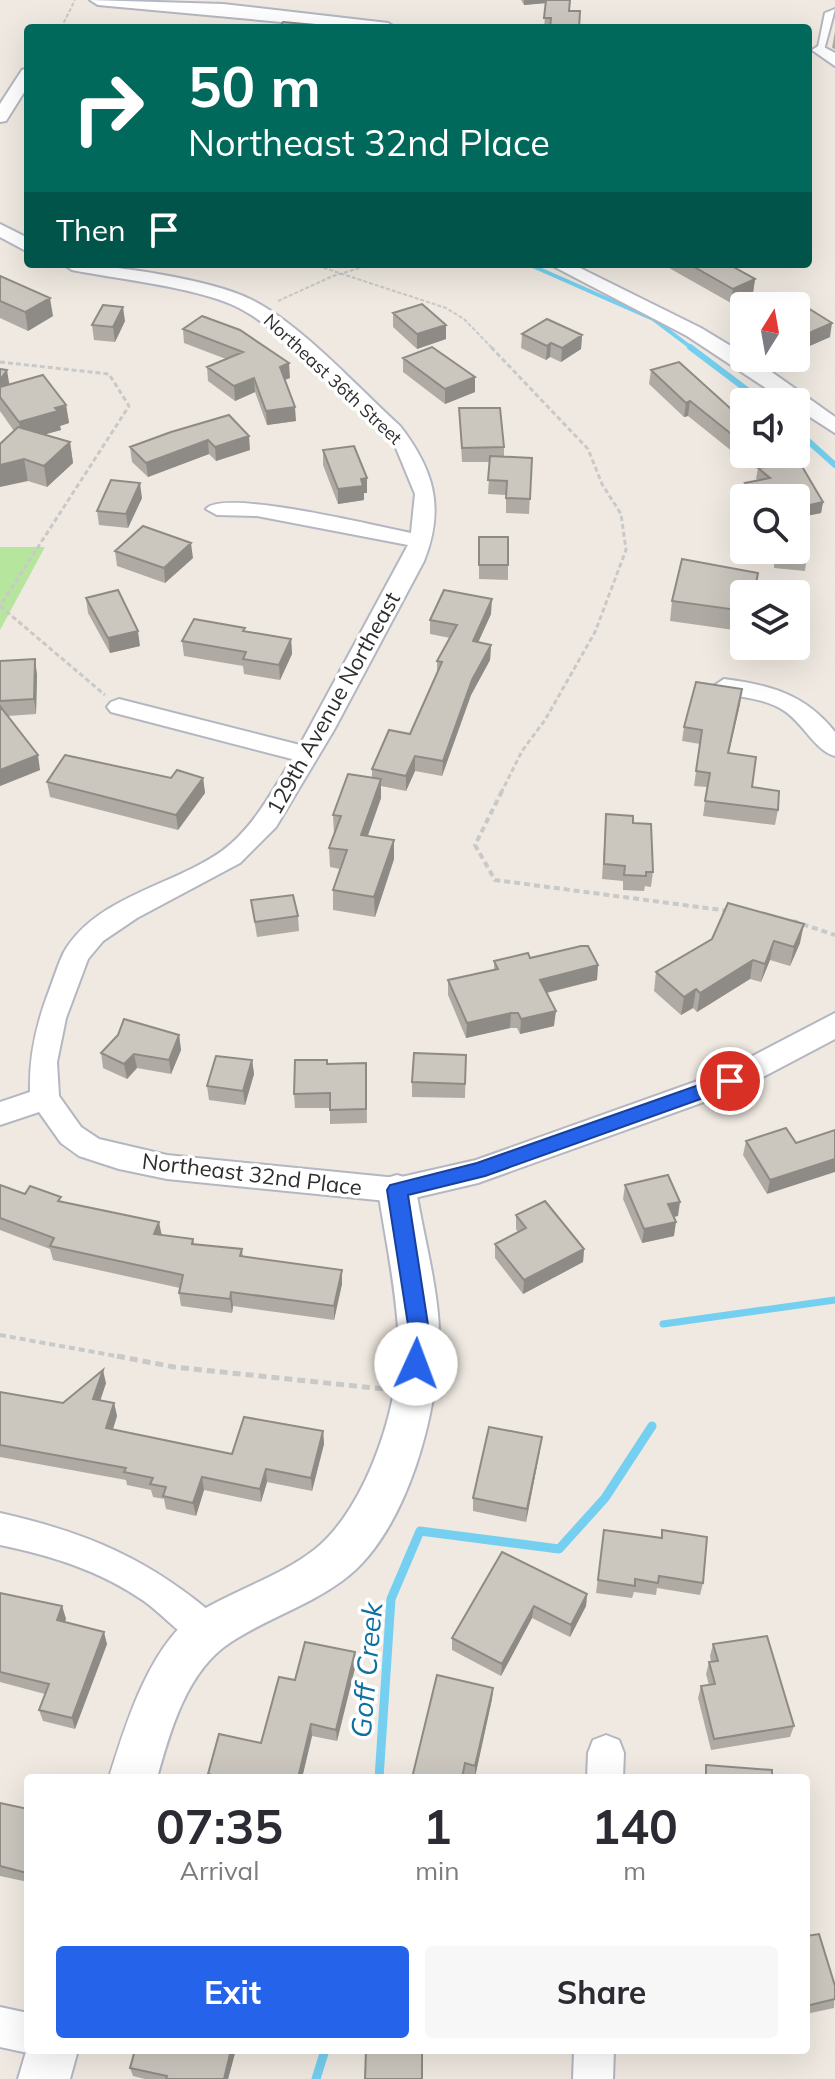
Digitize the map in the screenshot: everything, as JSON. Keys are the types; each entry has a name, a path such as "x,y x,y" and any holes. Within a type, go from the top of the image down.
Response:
{"street":[{"path":"98,0 195,6 353,24"},
{"path":"820,50 835,61"},
{"path":"0,117 24,79"},
{"path":"0,229 24,244"},
{"name":"Northeast 36th Street","path":"92,268 215,293 257,310 393,430 406,447 426,494 421,541"},
{"path":"566,268 694,332 759,372 835,427"},
{"path":"217,509 257,510 421,541"},
{"name":"129th Avenue Northeast","path":"45,1098 43,1062 52,1018 76,955 94,934 128,911 231,857 267,821 421,541"},
{"path":"724,687 757,691 801,707 835,748"},
{"path":"119,707 306,755"},
{"name":"Northeast 32nd Place","path":"45,1098 71,1135 89,1148 119,1157 167,1167 288,1182 397,1190 478,1171 730,1081 821,1035 835,1023"},
{"path":"0,1114 45,1098"},
{"path":"134,1774 154,1709 208,1632 331,1564 362,1533 384,1490 403,1429 419,1341 397,1190"},
{"path":"0,1529 64,1542 103,1556 154,1587 208,1632"},
{"path":"0,2027 24,2032"},
{"path":"44,2079 51,2054"},
{"path":"593,2079 594,2054"}],"lane":[{"path":"820,50 824,24 829,13 835,11"}],"path":[{"path":"63,24 75,0"},
{"path":"319,268 333,276 392,288 449,307 464,319 588,449 602,484 621,514 626,550 595,632 545,720 522,751 475,845 495,880 743,913"},
{"path":"257,310 333,276 360,268"},
{"path":"0,362 109,374 129,406 0,606 119,707"},
{"path":"788,921 835,935"},
{"path":"0,1335 174,1367 390,1389"}],"green space":[{"path":"0,547 45,547 0,630"}],"building":[{"path":"546,0 570,0 569,11 580,11 579,24 550,24 551,18 544,18"},
{"path":"696,268 735,268 755,279 733,289"},
{"path":"0,276 50,298 25,312 0,301"},
{"path":"422,304 446,325 417,334 393,313"},
{"path":"103,305 123,307 113,327 92,325"},
{"path":"810,309 832,323 810,333"},
{"path":"202,316 240,330 289,363 280,367 295,407 266,411 254,378 234,386 207,367 243,352 183,329"},
{"path":"547,319 582,335 562,348 551,343 547,346 522,334"},
{"path":"432,347 475,377 445,389 403,358"},
{"path":"679,362 730,408 730,433 690,401 686,403 651,370"},
{"path":"43,375 66,405 55,408 58,411 19,422 0,397 0,387"},
{"path":"459,408 500,408 504,447 462,448"},
{"path":"229,415 249,436 215,447 208,440 146,463 130,447 171,432"},
{"path":"18,427 70,442 44,466 24,459 0,465 0,444"},
{"path":"354,446 367,478 361,479 363,486 338,489 323,450"},
{"path":"490,456 532,458 530,499 506,498 507,481 488,480"},
{"path":"758,468 803,468 823,502 810,505 810,484 745,483 770,478"},
{"path":"111,480 140,483 126,514 97,511"},
{"path":"143,526 191,543 164,568 115,551"},
{"path":"479,537 508,537 508,565 479,565"},
{"path":"682,559 758,573 757,580 730,580 730,609 672,601"},
{"path":"118,590 138,631 108,638 86,598"},
{"path":"444,590 492,599 473,641 491,645 472,680 443,761 415,756 406,776 372,769 389,730 410,734 442,662 437,661 457,625 430,620"},
{"path":"194,619 291,639 279,665 243,659 246,652 182,641"},
{"path":"35,659 34,699 0,701 0,661"},
{"path":"696,682 742,689 728,753 756,757 752,787 779,791 778,810 705,801 710,773 696,771 702,730 684,727"},
{"path":"0,706 38,755 0,770"},
{"path":"65,755 171,778 177,770 203,778 176,815 47,782"},
{"path":"348,774 381,779 361,835 394,840 374,897 333,890 347,850 329,848 341,816 333,815"},
{"path":"606,814 633,816 633,823 651,824 653,872 646,872 646,876 624,875 625,866 604,864"},
{"path":"293,895 298,916 255,922 251,900"},
{"path":"728,903 804,924 794,947 774,941 765,964 753,960 700,993 696,989 684,997 656,972 712,939"},
{"path":"588,946 598,965 540,980 556,1011 521,1019 518,1013 511,1013 467,1023 448,980 498,969 494,961 528,953 530,958"},
{"path":"124,1019 179,1035 169,1060 134,1054 124,1064 101,1053 118,1035"},
{"path":"414,1053 466,1055 465,1084 412,1082"},
{"path":"216,1056 252,1060 243,1091 207,1086"},
{"path":"295,1060 327,1060 327,1064 366,1063 366,1109 330,1110 330,1093 294,1094"},
{"path":"786,1128 796,1143 835,1130 835,1159 770,1180 746,1141"},
{"path":"668,1175 680,1202 668,1204 676,1222 644,1229 625,1185"},
{"path":"0,1185 25,1194 30,1186 61,1197 58,1201 159,1222 154,1234 193,1239 192,1244 242,1249 240,1256 342,1270 334,1306 231,1292 230,1299 179,1293 183,1275 50,1246 54,1238 0,1218"},
{"path":"545,1201 584,1249 524,1280 495,1244 526,1228 516,1215"},
{"path":"103,1370 93,1399 114,1403 106,1428 232,1454 244,1417 323,1431 311,1478 266,1469 260,1489 202,1477 193,1503 163,1496 166,1487 150,1484 153,1478 124,1472 126,1468 0,1445 0,1392 63,1403"},
{"path":"489,1427 542,1437 527,1509 473,1498"},
{"path":"604,1530 662,1538 662,1530 707,1537 703,1583 659,1576 658,1583 635,1579 635,1586 598,1580"},
{"path":"502,1552 587,1594 571,1625 534,1606 502,1664 452,1638"},
{"path":"0,1593 62,1606 57,1620 104,1632 72,1718 39,1710 49,1684 0,1672"},
{"path":"767,1636 794,1726 714,1739 701,1686 715,1684 709,1662 718,1661 713,1644"},
{"path":"305,1642 355,1652 336,1730 311,1724 299,1774 208,1774 219,1734 261,1743 279,1677 295,1680"},
{"path":"437,1675 493,1688 475,1766 465,1763 463,1774 413,1774"},
{"path":"706,1765 772,1770 772,1774 706,1774"},
{"path":"0,1803 24,1808 24,1872 0,1866"},
{"path":"819,1934 835,1986 835,1999 810,2005 810,1935"},
{"path":"134,2054 230,2054 224,2079 166,2079 167,2076 130,2068"},
{"path":"366,2054 422,2054 422,2079 365,2079"}],"waterway":[{"name":"Goff Creek","path":"537,268 653,319 693,349"},
{"name":"Goff Creek","path":"690,347 744,388"},
{"name":"Goff Creek","path":"810,443 835,465"},
{"name":"Goff Creek","path":"663,1324 835,1300"},
{"name":"Goff Creek","path":"379,1774 391,1599 420,1531 559,1549 605,1498 652,1426"},
{"name":"Goff Creek","path":"316,2079 324,2054"}],"route":[{"path":"416,1364 419,1331 397,1190 478,1171 730,1081"}]}
